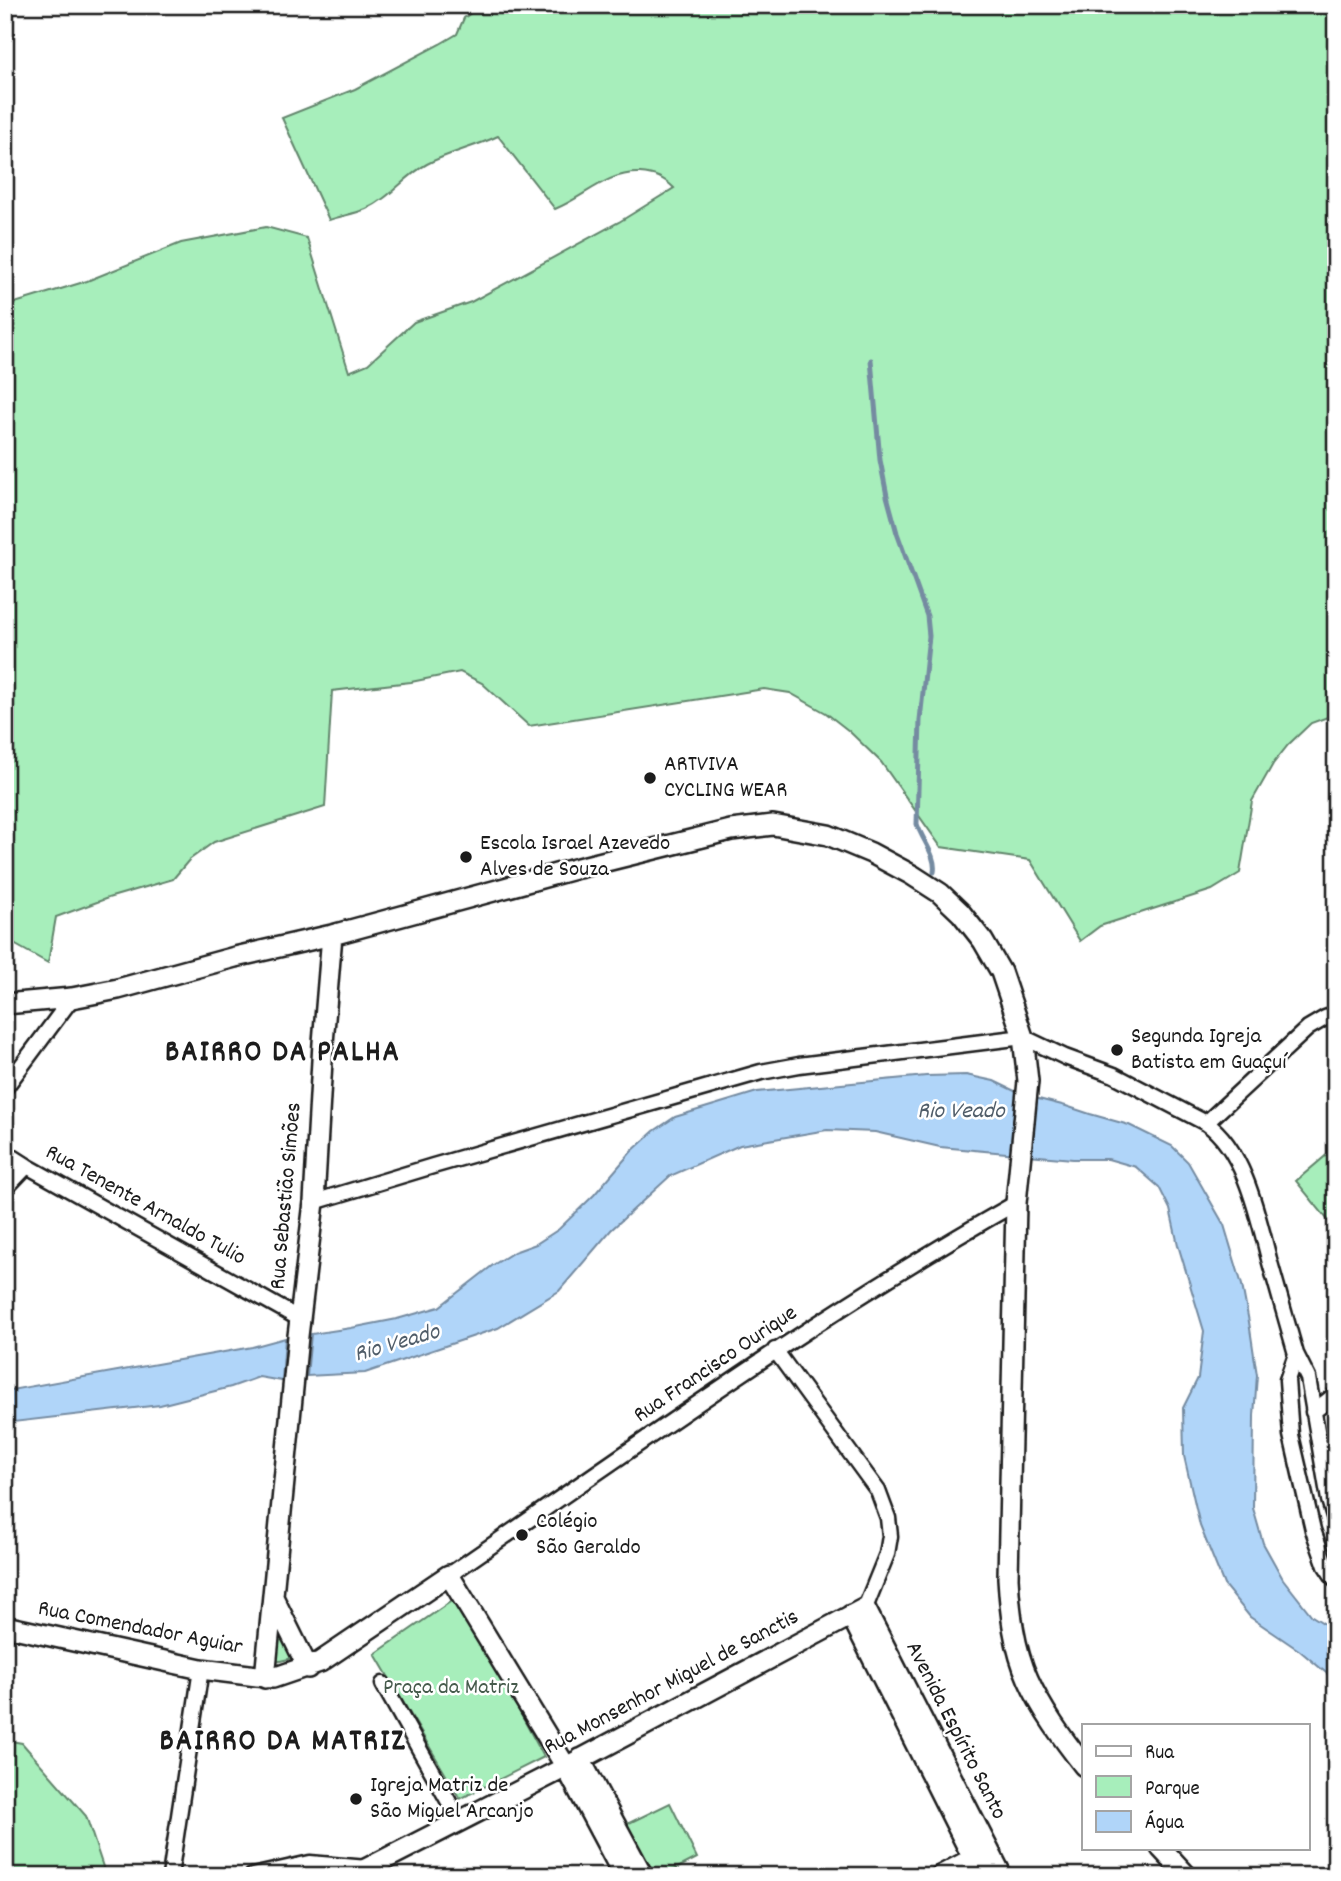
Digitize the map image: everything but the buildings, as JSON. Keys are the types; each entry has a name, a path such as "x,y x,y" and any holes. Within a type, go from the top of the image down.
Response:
{"street":[{"path":"5,1004 72,998 118,989 235,957 332,935 632,854 731,830 773,825 839,839 871,853 940,893 961,913 983,941 1002,972 1023,1037 1028,1081 1016,1203 1008,1578 1010,1609 1016,1642 1027,1677 1059,1733 1082,1763"},
{"name":"Rua Sebastião Simões","path":"265,1678 314,1202 332,935"},
{"path":"5,1088 72,998"},
{"path":"1206,1123 1308,1028 1336,1014"},
{"path":"314,1202 761,1072 1023,1037 1065,1057 1114,1075 1206,1123 1215,1129 1234,1157 1251,1192 1296,1354 1308,1378 1329,1500 1336,1524"},
{"name":"Rua Tenente Arnaldo Tulio","path":"5,1152 299,1328"},
{"path":"5,1189 27,1166"},
{"name":"Rua Francisco Ourique","path":"449,1575 775,1350 949,1241 1016,1203"},
{"path":"775,1350 878,1491 888,1518 890,1536 887,1554 858,1612"},
{"path":"1296,1354 1287,1380 1291,1435 1313,1530 1326,1566 1336,1581"},
{"path":"1313,1412 1336,1394"},
{"path":"265,1678 308,1668 331,1656 449,1575 573,1763 643,1876"},
{"path":"273,1598 308,1668"},
{"name":"Rua Monsenhor Miguel de Sanctis","path":"359,1872 573,1763 858,1612"},
{"name":"Avenida Espírito Santo","path":"858,1612 981,1862 1002,1876"},
{"name":"Rua Comendador Aguiar","path":"5,1626 201,1669 265,1678"},
{"path":"170,1876 201,1669"},
{"path":"383,1684 460,1821"},
{"path":"573,1763 624,1876"},
{"path":"1163,1850 1187,1876"},
{"path":"940,1876 981,1862"},
{"path":"253,1876 310,1863 359,1872"}],"green space":[{"path":"482,5 1336,5 1336,714 1311,723 1273,764 1252,801 1240,873 1212,890 1100,926 1080,941 1030,860 941,847 881,762 826,713 790,693 764,689 529,726 482,683 460,672 411,682 332,691 325,807 214,842 189,860 173,879 56,917 48,963 5,939 5,306 87,281 181,243 266,227 307,238 349,372 368,364 414,322 471,302 619,222 674,188 655,176 628,174 606,181 555,209 498,136 427,164 366,209 329,220 282,118 355,89 440,44 457,34 464,18"},
{"path":"1336,1147 1336,1230 1296,1181"},
{"name":"Praça da Matriz","path":"453,1600 492,1661 544,1757 460,1799 375,1654"},
{"path":"278,1625 297,1657 276,1662"},
{"path":"5,1740 22,1743 86,1816 106,1876 5,1876"},
{"path":"670,1803 697,1858 662,1876 652,1876 627,1824"}],"water":[{"name":"Rio Veado","path":"966,1075 994,1081 1023,1095 1129,1125 1172,1146 1188,1162 1224,1225 1242,1285 1249,1322 1257,1375 1253,1508 1263,1543 1283,1579 1312,1616 1336,1631 1336,1681 1300,1651 1250,1617 1224,1585 1200,1526 1184,1456 1183,1408 1198,1378 1204,1331 1170,1209 1159,1187 1136,1167 1108,1159 1073,1159 940,1147 875,1132 827,1130 740,1145 670,1176 611,1230 559,1291 498,1328 365,1373 307,1376 311,1334 397,1319 439,1307 493,1265 514,1252 536,1244 559,1229 594,1195 631,1152 654,1131 675,1117 757,1092 926,1076"},
{"path":"285,1338 282,1381 259,1377 160,1405 5,1423 5,1391 252,1347"}],"waterway":[{"path":"871,360 880,460 887,496 897,533 927,616 929,636 920,720 917,824 931,854 934,872"}],"place":[{"name":"ARTVIVA CYCLING WEAR","path":"650,778"},
{"name":"Escola Israel Azevedo Alves de Souza","path":"466,857"},
{"name":"Segunda Igreja Batista em Guaçuí","path":"1117,1050"},
{"name":"Colégio São Geraldo","path":"522,1535"},
{"name":"Igreja Matriz de São Miguel Arcanjo","path":"356,1799"}],"district":[{"name":"BAIRRO DA PALHA","path":"283,1054"},
{"name":"BAIRRO DA MATRIZ","path":"283,1743"}]}
